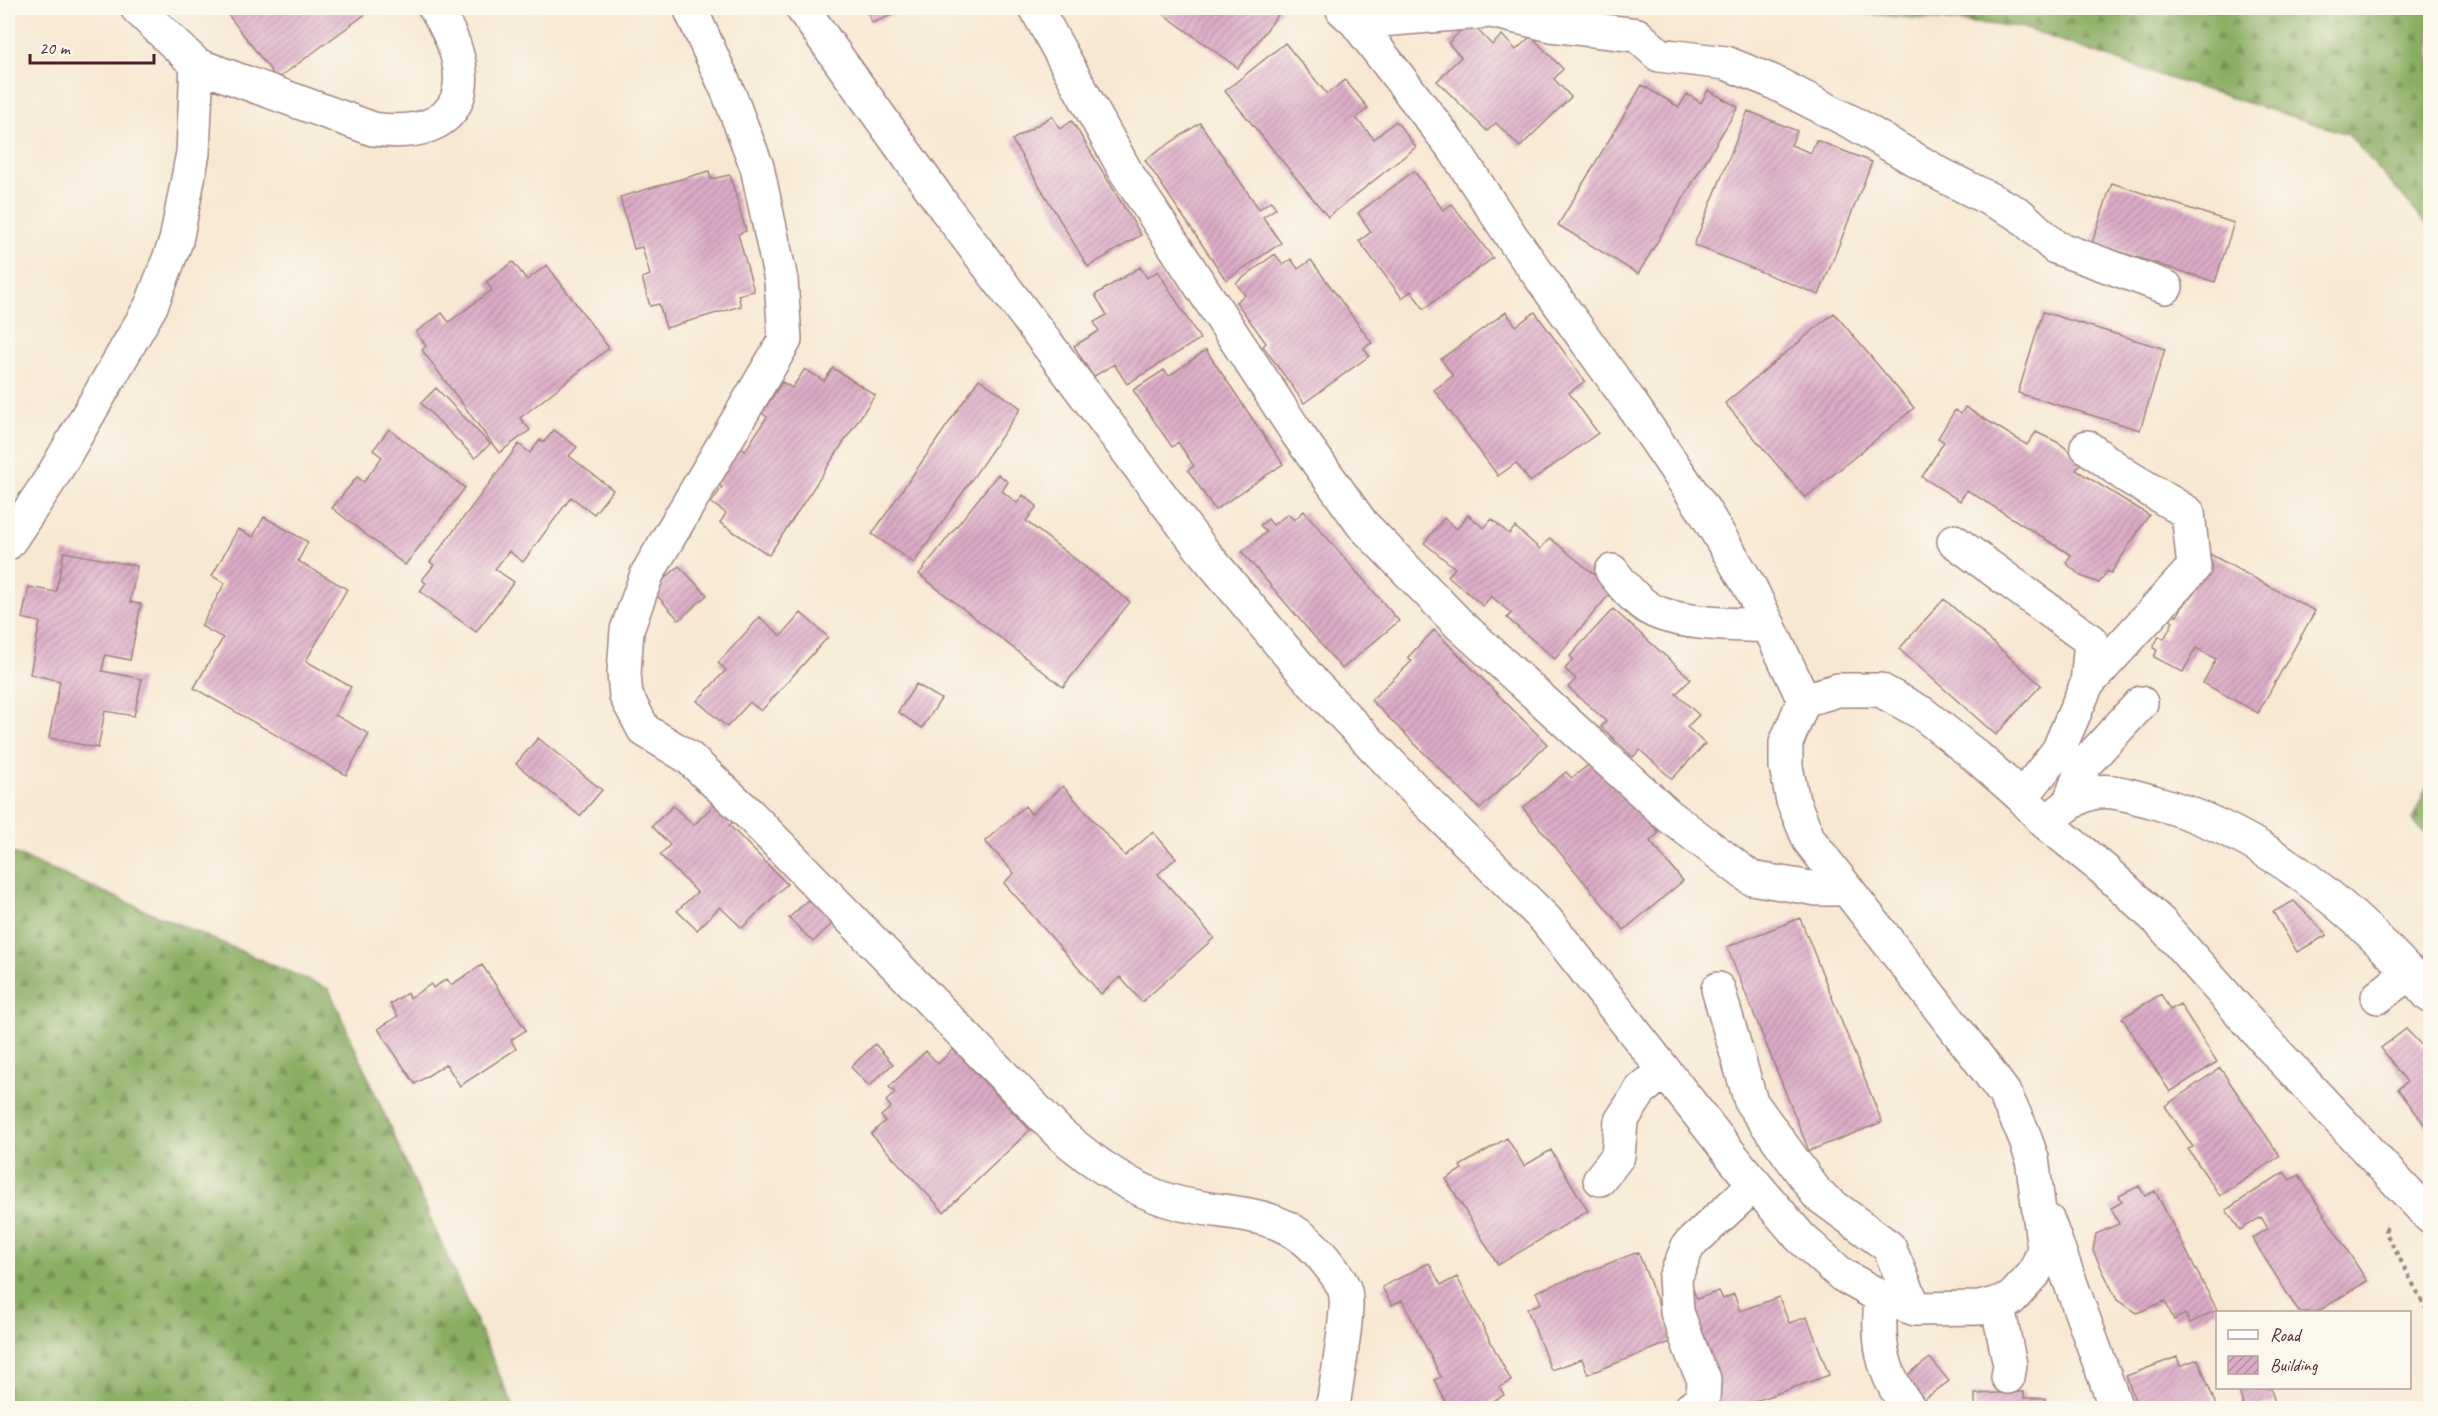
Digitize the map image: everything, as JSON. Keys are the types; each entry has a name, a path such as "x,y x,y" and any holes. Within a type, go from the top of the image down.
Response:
{"street":[{"path":"137,8 197,65 373,129 400,133 427,129 444,117 456,101 461,80 459,55 435,8"},
{"path":"690,8 729,94 757,167 781,280 785,340 647,574 627,630 624,673 626,696 644,730 688,758 750,815 1059,1133 1088,1158 1167,1200 1280,1222 1297,1231 1316,1249 1335,1273 1345,1292 1344,1321 1331,1408"},
{"path":"802,8 945,208 1202,550 1320,690 1421,796 1546,920 1664,1071 1800,1237 1842,1275 1881,1297 1915,1309 1980,1308 2010,1300 2034,1274 2044,1250 2032,1158 2022,1130 2004,1093 1884,933 1846,889 1809,840 1793,801 1786,767 1786,743 1804,700 1751,589 1705,512 1628,399 1578,333 1454,149 1348,15"},
{"path":"1036,8 1126,172 1299,436 1362,524 1459,624 1668,815 1751,878 1817,889 1846,889"},
{"path":"1348,15 1491,11 1551,25 1637,35 1659,55 1726,63 1772,81 1855,124 1938,173 2019,214 2055,247 2166,286"},
{"path":"8,543 52,477 151,306 176,241 193,153 197,65"},
{"path":"2087,447 2125,475 2188,513 2194,567 2087,684"},
{"path":"1954,541 2091,641 2087,684 2058,751 2022,797"},
{"path":"1612,571 1625,589 1660,614 1712,622 1769,626"},
{"path":"1804,700 1838,690 1880,690 1922,713 2022,797 2058,813 2103,869 2160,922 2420,1206"},
{"path":"2058,813 2083,766 2141,703"},
{"path":"2058,813 2092,792 2128,795 2175,808 2228,831 2320,886 2420,984 2378,997"},
{"path":"1718,989 1751,1102 1818,1195 1889,1247 1915,1309"},
{"path":"1600,1179 1618,1156 1621,1121 1641,1090 1664,1071"},
{"path":"1691,1408 1703,1399 1704,1379 1677,1312 1675,1278 1688,1245 1755,1184"},
{"path":"2035,1186 2116,1408"},
{"path":"1881,1297 1878,1333 1885,1362 1896,1391 1910,1408"},
{"path":"1997,1303 2010,1365 2008,1377"}],"path":[{"path":"2420,1206 2385,1231 2430,1316"}],"green space":[{"path":"1799,8 2430,8 2430,228 2348,134 2171,79 2021,27"},
{"path":"2430,780 2430,837 2412,821"},
{"path":"8,851 329,989 514,1408 8,1408"}],"building":[{"path":"223,8 369,8 371,10 277,79"},
{"path":"866,8 910,8 872,23"},
{"path":"1155,8 1283,8 1238,68"},
{"path":"1470,22 1492,45 1502,35 1516,50 1531,36 1563,69 1554,79 1571,97 1520,147 1496,123 1487,131 1437,81 1461,57 1448,43"},
{"path":"1285,43 1327,94 1345,80 1368,108 1356,118 1374,139 1396,121 1416,147 1328,217 1225,91"},
{"path":"1642,85 1679,107 1687,94 1701,103 1708,90 1738,107 1638,274 1558,225"},
{"path":"1748,111 1797,131 1791,145 1811,153 1816,140 1872,162 1819,295 1694,245"},
{"path":"1052,116 1060,129 1072,121 1141,235 1088,267 1012,140"},
{"path":"1200,123 1259,209 1271,201 1276,208 1263,217 1281,243 1226,280 1145,160"},
{"path":"709,171 711,179 730,175 746,231 738,234 754,291 738,295 741,306 666,328 659,304 650,306 642,278 650,275 642,247 634,249 620,197"},
{"path":"1414,171 1443,210 1452,204 1493,258 1424,309 1411,291 1402,298 1359,241 1371,232 1358,213"},
{"path":"2112,183 2234,223 2215,282 2092,243"},
{"path":"1275,254 1283,265 1291,259 1298,269 1311,260 1372,343 1364,348 1369,356 1304,403 1263,346 1266,343 1236,302 1245,295 1236,283"},
{"path":"513,262 527,280 547,265 609,348 520,418 530,430 499,453 422,350 426,346 416,332 442,313 449,322 492,290 486,282"},
{"path":"1140,267 1147,278 1158,271 1200,339 1127,384 1114,364 1093,377 1074,346 1099,331 1094,322 1107,315 1095,295"},
{"path":"1506,312 1516,326 1535,312 1585,381 1569,393 1598,433 1530,482 1516,463 1498,476 1434,390 1453,376 1441,359"},
{"path":"2043,312 2165,349 2140,430 2018,393"},
{"path":"1834,313 1914,408 1805,498 1725,403"},
{"path":"1206,350 1283,464 1215,510 1188,470 1194,466 1178,442 1172,447 1133,390 1164,370 1169,376"},
{"path":"833,368 875,395 769,555 720,523 726,513 711,503 722,487 715,482 739,447 745,451 767,417 762,413 782,382 792,388 805,369 824,381"},
{"path":"979,379 1021,408 914,563 872,534"},
{"path":"436,388 490,444 475,458 421,403"},
{"path":"1965,407 2027,445 2036,432 2059,443 2082,461 2076,470 2149,515 2111,573 2107,571 2099,583 2081,576 2066,563 2071,555 1967,490 1960,501 1922,477 1944,442 1938,438 1955,410 1961,414"},
{"path":"389,429 465,488 405,565 332,508 357,477 364,482 382,457 373,450"},
{"path":"554,430 577,447 569,456 613,490 594,514 571,497 523,562 509,551 495,569 514,582 476,632 420,591 426,583 422,580 434,565 430,562 519,444 530,453 540,440 544,442"},
{"path":"998,474 1008,482 1002,491 1017,503 1023,495 1037,506 1026,521 1130,602 1063,687 919,574"},
{"path":"1304,511 1399,621 1342,669 1242,552 1266,532 1260,525 1268,519 1273,525 1288,514 1294,520"},
{"path":"1468,515 1484,528 1492,519 1509,534 1515,527 1540,549 1550,538 1613,590 1555,659 1507,618 1511,613 1491,596 1483,606 1448,576 1455,568 1424,543 1444,518 1457,529"},
{"path":"264,517 308,542 298,561 347,589 306,661 351,687 335,715 369,734 346,775 194,688 223,638 201,626 225,583 212,576 238,529 253,537"},
{"path":"64,552 137,566 130,602 141,604 130,660 105,655 102,671 142,679 134,716 105,711 98,748 49,738 60,681 30,674 40,622 22,618 29,587 56,592"},
{"path":"2206,552 2315,611 2258,713 2203,683 2216,659 2196,648 2183,672 2154,657 2157,650 2153,648 2159,636 2164,639 2173,622 2169,619 2173,614 2177,616 2186,600"},
{"path":"679,566 707,595 679,620 652,590"},
{"path":"1944,599 2041,685 1996,735 1899,649"},
{"path":"1613,609 1691,679 1676,694 1699,715 1687,727 1705,744 1672,779 1640,750 1633,757 1601,727 1606,721 1568,687 1576,679 1565,669 1573,659 1570,656"},
{"path":"801,613 828,637 761,711 750,702 727,727 697,701 726,670 718,663 760,617 781,636"},
{"path":"1434,630 1547,744 1480,809 1371,700 1412,661 1408,657"},
{"path":"916,684 941,699 922,728 898,712"},
{"path":"538,738 602,790 580,816 516,764"},
{"path":"1597,758 1659,833 1650,841 1683,881 1624,930 1523,808 1566,772 1572,778"},
{"path":"1063,786 1125,856 1153,832 1176,858 1158,874 1214,938 1142,1002 1120,977 1101,994 1004,883 1014,873 985,841 1025,806 1031,814"},
{"path":"716,803 734,821 729,825 787,884 742,928 720,907 697,930 677,911 697,892 660,855 670,845 652,826 673,806 694,825"},
{"path":"813,895 837,919 813,942 789,918"},
{"path":"2294,901 2327,935 2297,952 2273,912"},
{"path":"1800,918 1882,1122 1809,1151 1727,947"},
{"path":"482,965 526,1030 511,1040 516,1049 460,1086 446,1064 415,1084 378,1029 398,1016 390,1004 407,993 410,998 431,984 433,988 447,979 451,985"},
{"path":"2161,994 2170,1010 2180,1004 2217,1062 2170,1092 2122,1018"},
{"path":"2406,1029 2430,1054 2430,1132 2398,1089 2407,1082 2381,1048"},
{"path":"875,1044 893,1064 869,1086 851,1067"},
{"path":"953,1049 1030,1130 944,1212 871,1134 885,1121 881,1116 891,1107 886,1101 895,1093 889,1087 926,1051 938,1064"},
{"path":"2220,1068 2280,1156 2220,1196 2188,1149 2193,1147 2165,1106"},
{"path":"1507,1138 1524,1166 1551,1150 1588,1211 1498,1265 1446,1179 1462,1169 1460,1166"},
{"path":"2284,1172 2290,1180 2299,1175 2367,1281 2319,1311 2298,1311 2252,1238 2268,1228 2261,1217 2240,1230 2226,1210"},
{"path":"2139,1186 2145,1196 2155,1191 2217,1310 2190,1323 2185,1314 2174,1320 2165,1301 2137,1313 2117,1300 2093,1251 2096,1234 2119,1224 2111,1208 2122,1202 2119,1196"},
{"path":"1638,1252 1673,1341 1588,1374 1582,1359 1551,1370 1527,1309 1541,1303 1536,1292"},
{"path":"1429,1263 1441,1285 1457,1277 1511,1381 1500,1387 1504,1395 1479,1408 1449,1408 1434,1380 1441,1377 1402,1300 1392,1305 1382,1287"},
{"path":"1692,1287 1697,1299 1719,1291 1723,1299 1734,1294 1740,1311 1779,1297 1789,1323 1807,1317 1829,1375 1736,1408 1718,1408 1691,1335 1679,1292"},
{"path":"2177,1357 2180,1366 2198,1359 2217,1408 2138,1408 2126,1376"},
{"path":"1930,1358 1949,1381 1919,1403 1901,1380"},
{"path":"2238,1389 2271,1389 2275,1403 2244,1408"},
{"path":"2024,1392 2024,1398 2045,1398 2045,1408 1975,1408 1975,1394"}]}
